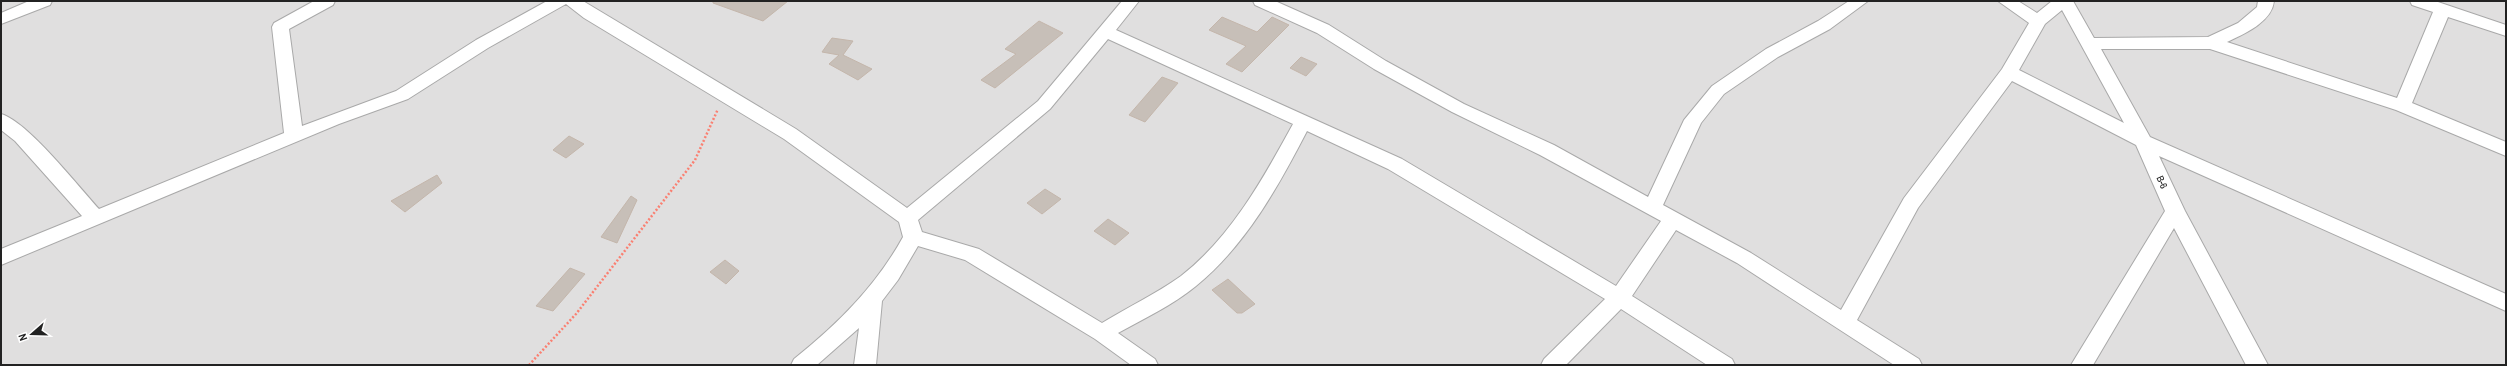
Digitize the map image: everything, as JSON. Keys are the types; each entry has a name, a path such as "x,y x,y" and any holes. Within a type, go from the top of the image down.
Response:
{"street":[{"path":"1,19 44,1"},
{"path":"294,136 280,27 326,1"},
{"path":"1,257 294,136 402,96 482,44 560,1"},
{"path":"572,1 590,14 790,134 910,228 972,254 1102,333 1147,365"},
{"path":"802,365 872,302 899,266 910,228 1044,105 1107,32 1131,1"},
{"path":"1261,1 1324,29 1380,65 1458,108 1547,150 1673,218 1744,258 1911,365"},
{"path":"1652,208 1693,120 1718,90 1772,53 1824,26 1860,1"},
{"path":"2006,1 2038,21"},
{"path":"1844,323 1911,203 2009,72 2038,21 2064,1"},
{"name":"B-6","path":"2064,1 2090,44 2143,141 2175,211 2257,365"},
{"path":"2211,43 2244,27 2265,9 2266,1"},
{"path":"2418,1 2506,32"},
{"path":"2402,106 2443,9"},
{"path":"1107,32 1395,164 1619,298 1724,365"},
{"path":"2090,44 2211,43 2402,106 2506,149"},
{"path":"2009,72 2143,141 2506,304"},
{"path":"1,120 20,136 96,218"},
{"path":"1102,333 1188,281 1217,255 1276,173 1304,122"},
{"path":"2082,365 2175,211"},
{"path":"1552,365 1619,298 1673,218"},
{"path":"865,365 872,302"}],"path":[{"path":"529,365 576,314 695,160 724,94"}],"shaded area":[{"path":"1,1 2506,1 2506,365 1,365"}],"building":[{"path":"713,1 788,1 763,21 713,3"},
{"path":"1222,17 1257,32 1272,17 1289,25 1242,72 1226,64 1246,46 1209,30"},
{"path":"1039,21 1063,33 995,88 981,80 1016,54 1005,49"},
{"path":"832,38 853,41 843,55 872,69 858,80 829,64 839,55 822,52"},
{"path":"1301,57 1317,64 1306,76 1290,68"},
{"path":"1162,77 1178,83 1145,122 1129,115"},
{"path":"569,136 584,144 566,158 553,150"},
{"path":"437,175 442,183 405,212 391,201"},
{"path":"1045,189 1061,199 1042,214 1027,203"},
{"path":"631,196 637,200 617,243 601,237"},
{"path":"1108,219 1129,233 1115,245 1094,231"},
{"path":"725,260 739,271 726,284 710,272"},
{"path":"570,268 585,274 553,311 536,306"},
{"path":"1228,279 1255,304 1242,313 1237,313 1212,290"}]}
